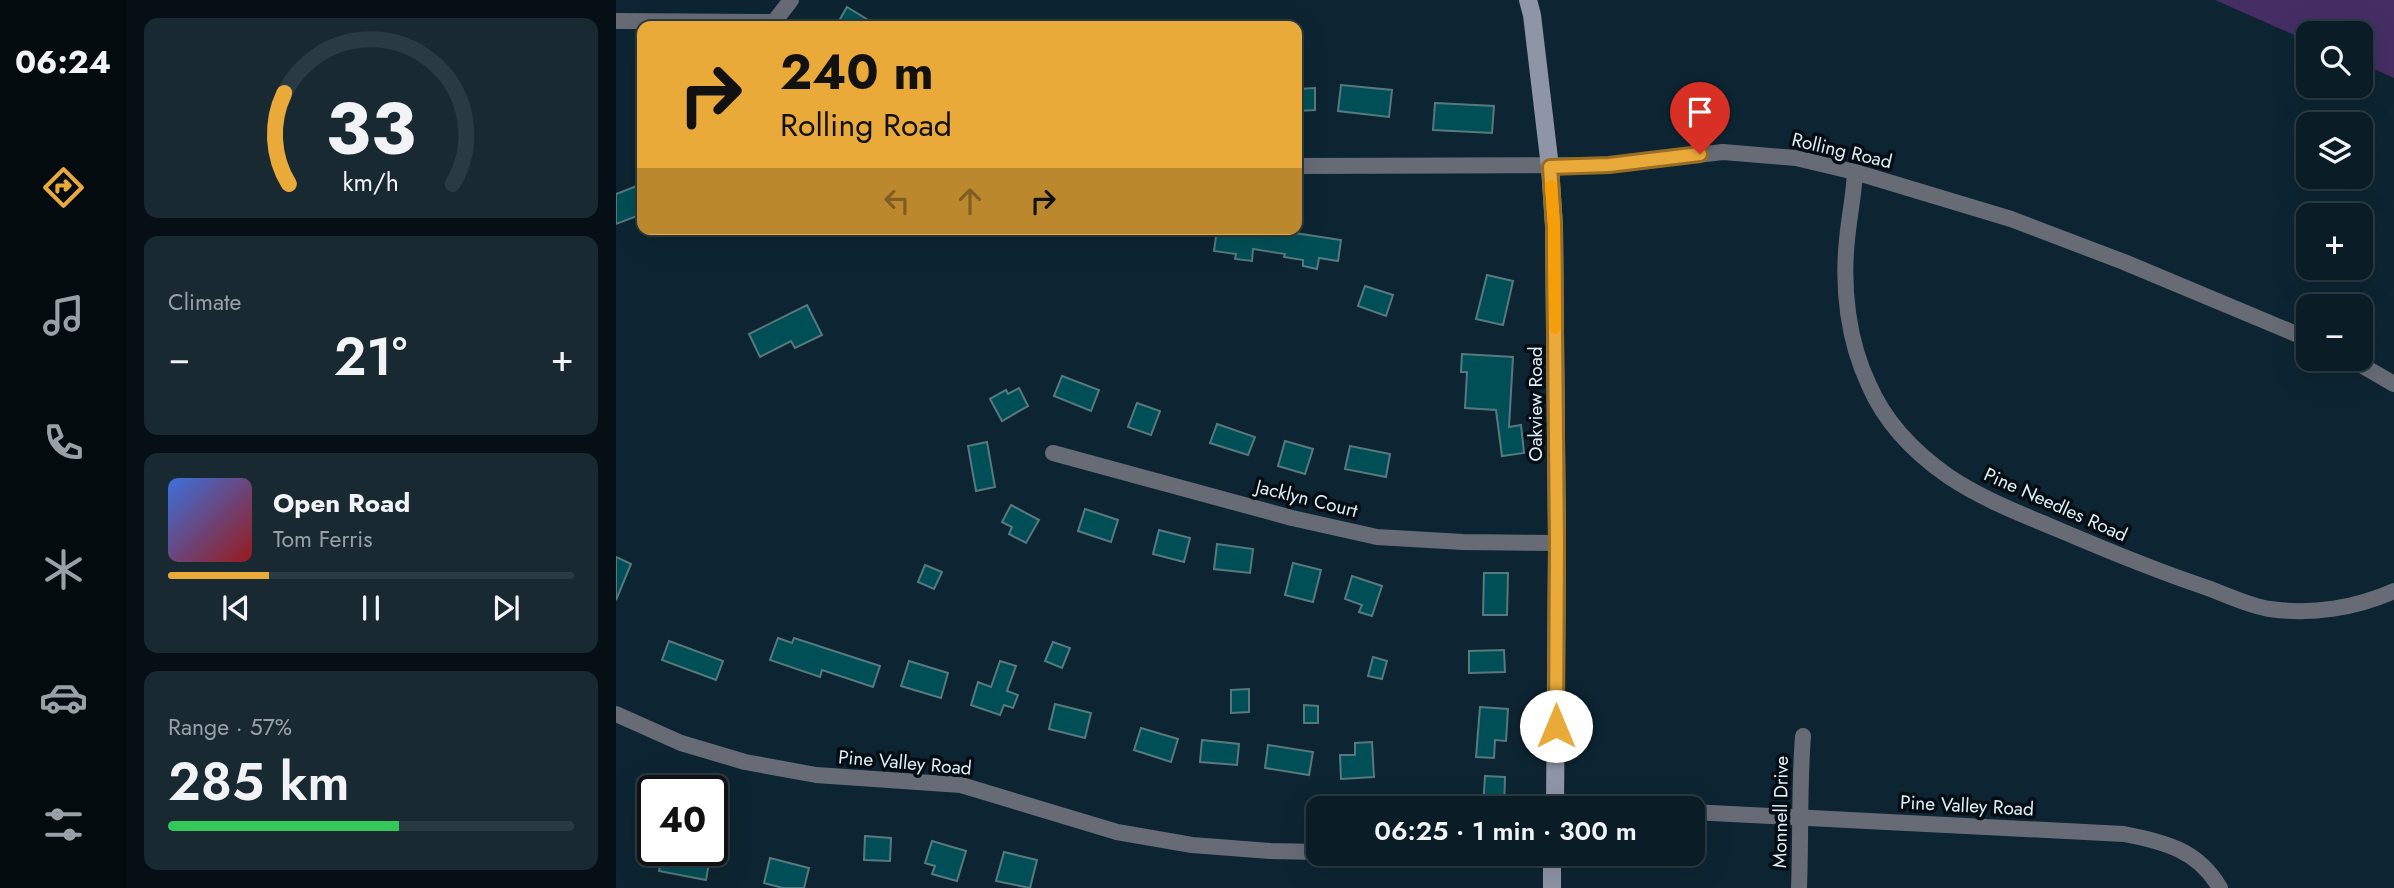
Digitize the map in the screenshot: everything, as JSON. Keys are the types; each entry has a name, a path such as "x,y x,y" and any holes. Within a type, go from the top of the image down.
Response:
{"street":[{"path":"777,21 792,0"},
{"name":"Oakview Road","path":"1528,0 1550,167 1554,226 1557,543 1555,796"},
{"path":"616,21 637,21"},
{"name":"Rolling Road","path":"1302,166 1550,167 1609,165 1723,152 1796,158 1855,172 2011,219 2124,262 2296,334"},
{"name":"Pine Needles Road","path":"1855,172 1847,240 1846,291 1851,332 1869,385 1892,424 1918,452 1947,476 1986,499 2157,571 2268,609 2302,611 2337,608 2367,603 2394,591"},
{"path":"2372,371 2394,384"},
{"name":"Jacklyn Court","path":"1053,453 1292,518 1377,537 1463,542 1557,543"},
{"name":"Pine Valley Road","path":"616,714 681,743 745,762 816,775 961,785 1117,832 1192,845 1306,852"},
{"name":"Monnell Drive","path":"1799,888 1799,796 1803,736"},
{"name":"Pine Valley Road","path":"1705,813 2124,834 2159,841 2190,854 2214,878 2220,888"},
{"path":"1552,866 1552,888"}],"shaded area":[{"path":"2215,0 2394,0 2394,78 2373,68 2373,21 2296,21 2296,36"}],"building":[{"path":"847,7 870,21 839,21"},
{"path":"1341,85 1392,90 1389,117 1338,111"},
{"path":"1315,88 1315,110 1302,111 1302,89"},
{"path":"1435,103 1494,106 1492,133 1433,130"},
{"path":"637,186 637,216 616,224 616,194"},
{"path":"1302,234 1341,240 1338,261 1319,258 1317,269 1303,266 1303,260 1284,257 1285,254 1253,249 1252,261 1235,259 1236,254 1214,251 1216,235"},
{"path":"1487,275 1513,281 1503,325 1476,319"},
{"path":"1365,286 1393,295 1386,316 1358,306"},
{"path":"807,305 822,335 795,348 791,341 760,357 749,334"},
{"path":"1462,354 1513,357 1509,427 1521,425 1524,453 1502,456 1496,410 1465,408 1467,372 1461,372"},
{"path":"1062,376 1099,390 1091,411 1054,396"},
{"path":"1019,388 1028,406 1002,421 990,399 1006,390 1008,394"},
{"path":"1137,403 1160,411 1151,435 1128,427"},
{"path":"1217,424 1255,437 1248,455 1210,443"},
{"path":"1285,441 1313,449 1305,474 1278,466"},
{"path":"987,442 995,487 976,491 968,446"},
{"path":"1350,446 1390,454 1386,477 1345,469"},
{"path":"1011,505 1039,520 1026,543 1009,534 1012,527 1002,522"},
{"path":"1085,509 1118,520 1111,542 1078,531"},
{"path":"1159,530 1190,538 1184,562 1153,554"},
{"path":"1217,544 1253,549 1250,573 1214,569"},
{"path":"616,557 631,564 616,600"},
{"path":"1293,563 1321,570 1313,602 1285,595"},
{"path":"925,565 942,572 934,589 918,582"},
{"path":"1484,573 1508,573 1507,615 1483,615"},
{"path":"1352,576 1382,586 1372,616 1359,612 1362,605 1345,599"},
{"path":"778,638 792,643 794,638 880,666 873,687 822,670 820,677 770,660"},
{"path":"669,641 723,661 716,680 662,660"},
{"path":"1053,642 1070,648 1062,668 1045,661"},
{"path":"1504,650 1505,672 1469,673 1469,651"},
{"path":"1373,657 1387,661 1382,679 1368,676"},
{"path":"909,661 948,673 941,698 901,686"},
{"path":"1000,661 1016,666 1007,691 1018,695 1013,708 1004,705 1000,715 971,705 978,682 991,687"},
{"path":"1249,689 1249,712 1231,713 1231,690"},
{"path":"1055,704 1091,713 1085,738 1049,729"},
{"path":"1304,705 1318,706 1318,723 1304,723"},
{"path":"1480,707 1508,709 1506,741 1495,740 1494,758 1476,757"},
{"path":"1141,728 1178,739 1171,762 1134,750"},
{"path":"1202,740 1239,744 1237,765 1200,762"},
{"path":"1372,742 1374,777 1341,779 1340,755 1355,755 1355,743"},
{"path":"1268,745 1313,752 1309,775 1265,768"},
{"path":"1485,776 1505,777 1504,796 1484,796"},
{"path":"865,836 891,838 890,861 864,860"},
{"path":"932,841 966,851 957,881 932,874 935,866 925,863"},
{"path":"1004,852 1037,860 1030,888 996,881"},
{"path":"770,858 809,868 804,888 783,888 764,883"},
{"path":"660,866 708,866 706,880 659,871"}],"slow traffic":[{"path":"1551,186 1555,328"}],"route":[{"path":"1556,726 1554,226 1550,167 1609,165 1700,154"}]}
